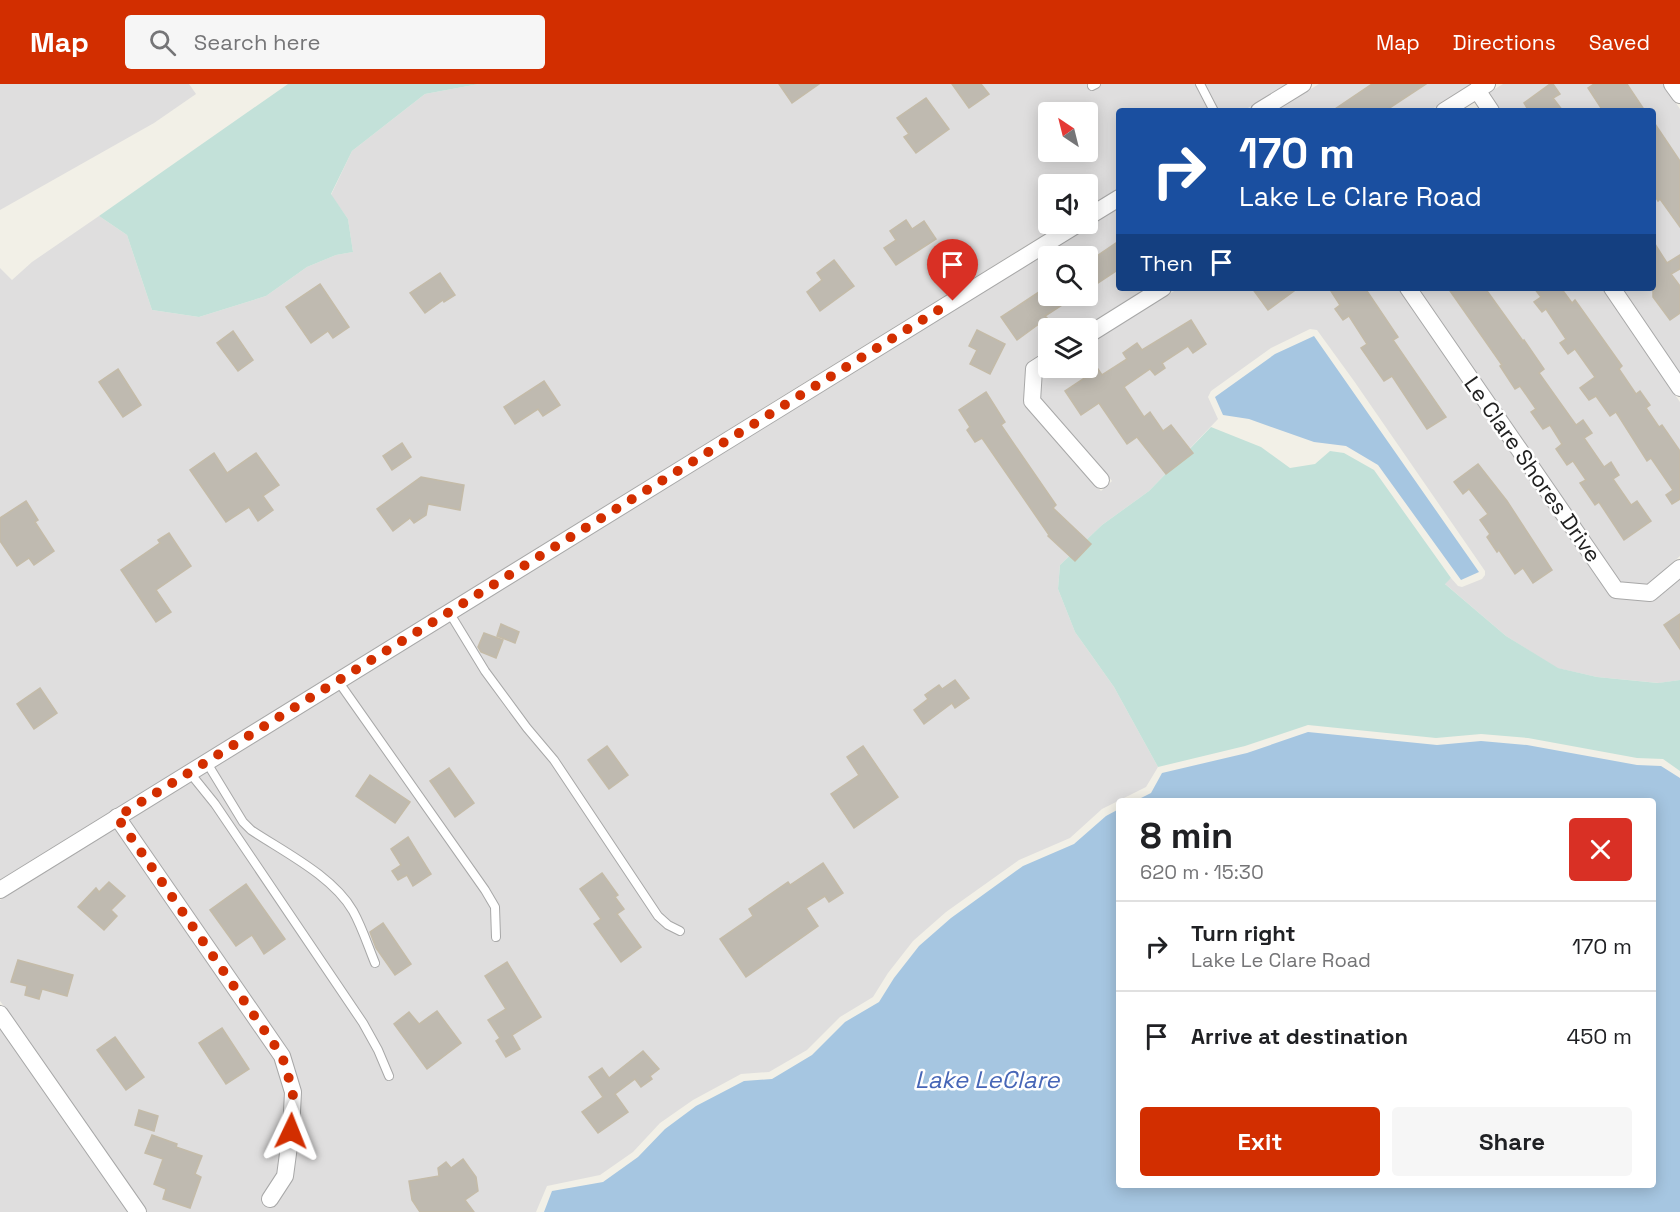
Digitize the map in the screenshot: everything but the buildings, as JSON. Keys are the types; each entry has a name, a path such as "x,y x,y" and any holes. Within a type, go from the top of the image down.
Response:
{"street":[{"path":"1264,108 1303,84"},
{"path":"1672,84 1680,96"},
{"path":"1449,108 1482,87 1490,108"},
{"path":"1098,211 1116,200"},
{"path":"0,890 1062,234"},
{"path":"1098,329 1158,291"},
{"name":"Le Clare Shores Drive","path":"1410,291 1616,590 1650,593 1680,568"},
{"path":"1614,291 1680,388"},
{"path":"1038,366 1034,369 1032,401 1101,480"},
{"path":"117,817 282,1056 293,1092 291,1131 285,1176 270,1199"},
{"path":"0,1014 138,1212"}],"lane":[{"path":"1200,84 1212,108"},
{"path":"449,612 485,671 554,760 658,916 668,925 680,931"},
{"path":"338,681 485,890 495,907 496,937"},
{"path":"207,763 243,822 251,830 327,882 342,896 353,911 375,963"},
{"path":"190,773 215,804 363,1023 378,1050 388,1076"}],"shaded area":[{"path":"0,84 189,84 196,94 154,123 0,210"},
{"path":"288,84 479,84 425,94 352,151 331,194 348,219 353,252 336,255 307,267 266,296 199,317 152,310 127,235 99,216"},
{"path":"479,84 1287,84 1248,108 1116,108 1116,190 1098,201 1098,174 1038,174 1038,234 1045,234 0,880 0,268 12,280 32,262 99,216 127,235 152,310 199,317 266,296 307,267 336,255 353,252 348,219 331,195 352,151 425,94"},
{"path":"1319,84 1471,84 1434,108 1280,108"},
{"path":"1503,84 1663,84 1680,109 1680,375 1623,291 1656,291 1656,108 1498,108 1488,93"},
{"path":"1116,210 1116,291 1142,291 1098,318 1038,318 1038,356 1030,361 1027,367 1026,406 1101,491 1112,481 1040,398 1042,378 1098,378 1098,339 1174,291 1401,291 1610,594 1616,598 1651,601 1680,579 1680,680 1659,683 1597,677 1557,668 1506,636 1444,583 1451,578 1462,587 1482,579 1485,571 1354,381 1317,330 1310,329 1271,348 1211,391 1208,397 1218,419 1149,491 1102,525 1060,565 1058,589 1075,632 1114,687 1158,767 1146,787 1124,798 1116,798 1116,802 1102,809 1070,838 1019,860 946,912 913,941 873,997 840,1017 807,1050 769,1072 741,1074 693,1100 660,1123 633,1152 600,1175 547,1186 536,1212 146,1212 0,1001 0,900 1038,258 1038,306 1098,306 1098,246 1058,246 1077,234 1098,234 1098,221"},
{"path":"1419,291 1605,291 1680,402 1680,556 1647,585 1620,582"},
{"path":"1211,427 1261,447 1290,468 1315,464 1330,451 1344,453 1374,470 1451,578 1445,584 1506,636 1558,668 1597,677 1658,683 1680,680 1680,771 1663,759 1637,758 1528,738 1481,734 1436,738 1308,725 1245,746 1158,767 1114,687 1075,632 1058,589 1060,565 1102,525 1149,491"},
{"path":"0,1027 128,1212 0,1212"}],"water":[{"path":"1314,336 1479,572 1461,580 1378,465 1346,446 1314,442 1249,419 1223,415 1215,397 1275,354"},
{"name":"Lake LeClare","path":"1308,732 1437,745 1481,741 1527,745 1637,765 1661,766 1680,778 1680,1212 544,1212 552,1191 603,1182 638,1157 665,1129 696,1106 744,1081 772,1079 812,1055 845,1022 879,1002 919,946 951,918 1023,866 1074,844 1106,816 1116,811 1116,1188 1656,1188 1656,798 1141,798 1151,793 1162,773 1247,753"}],"route":[{"path":"291,1131 293,1092 282,1056 117,817 953,301"}]}
